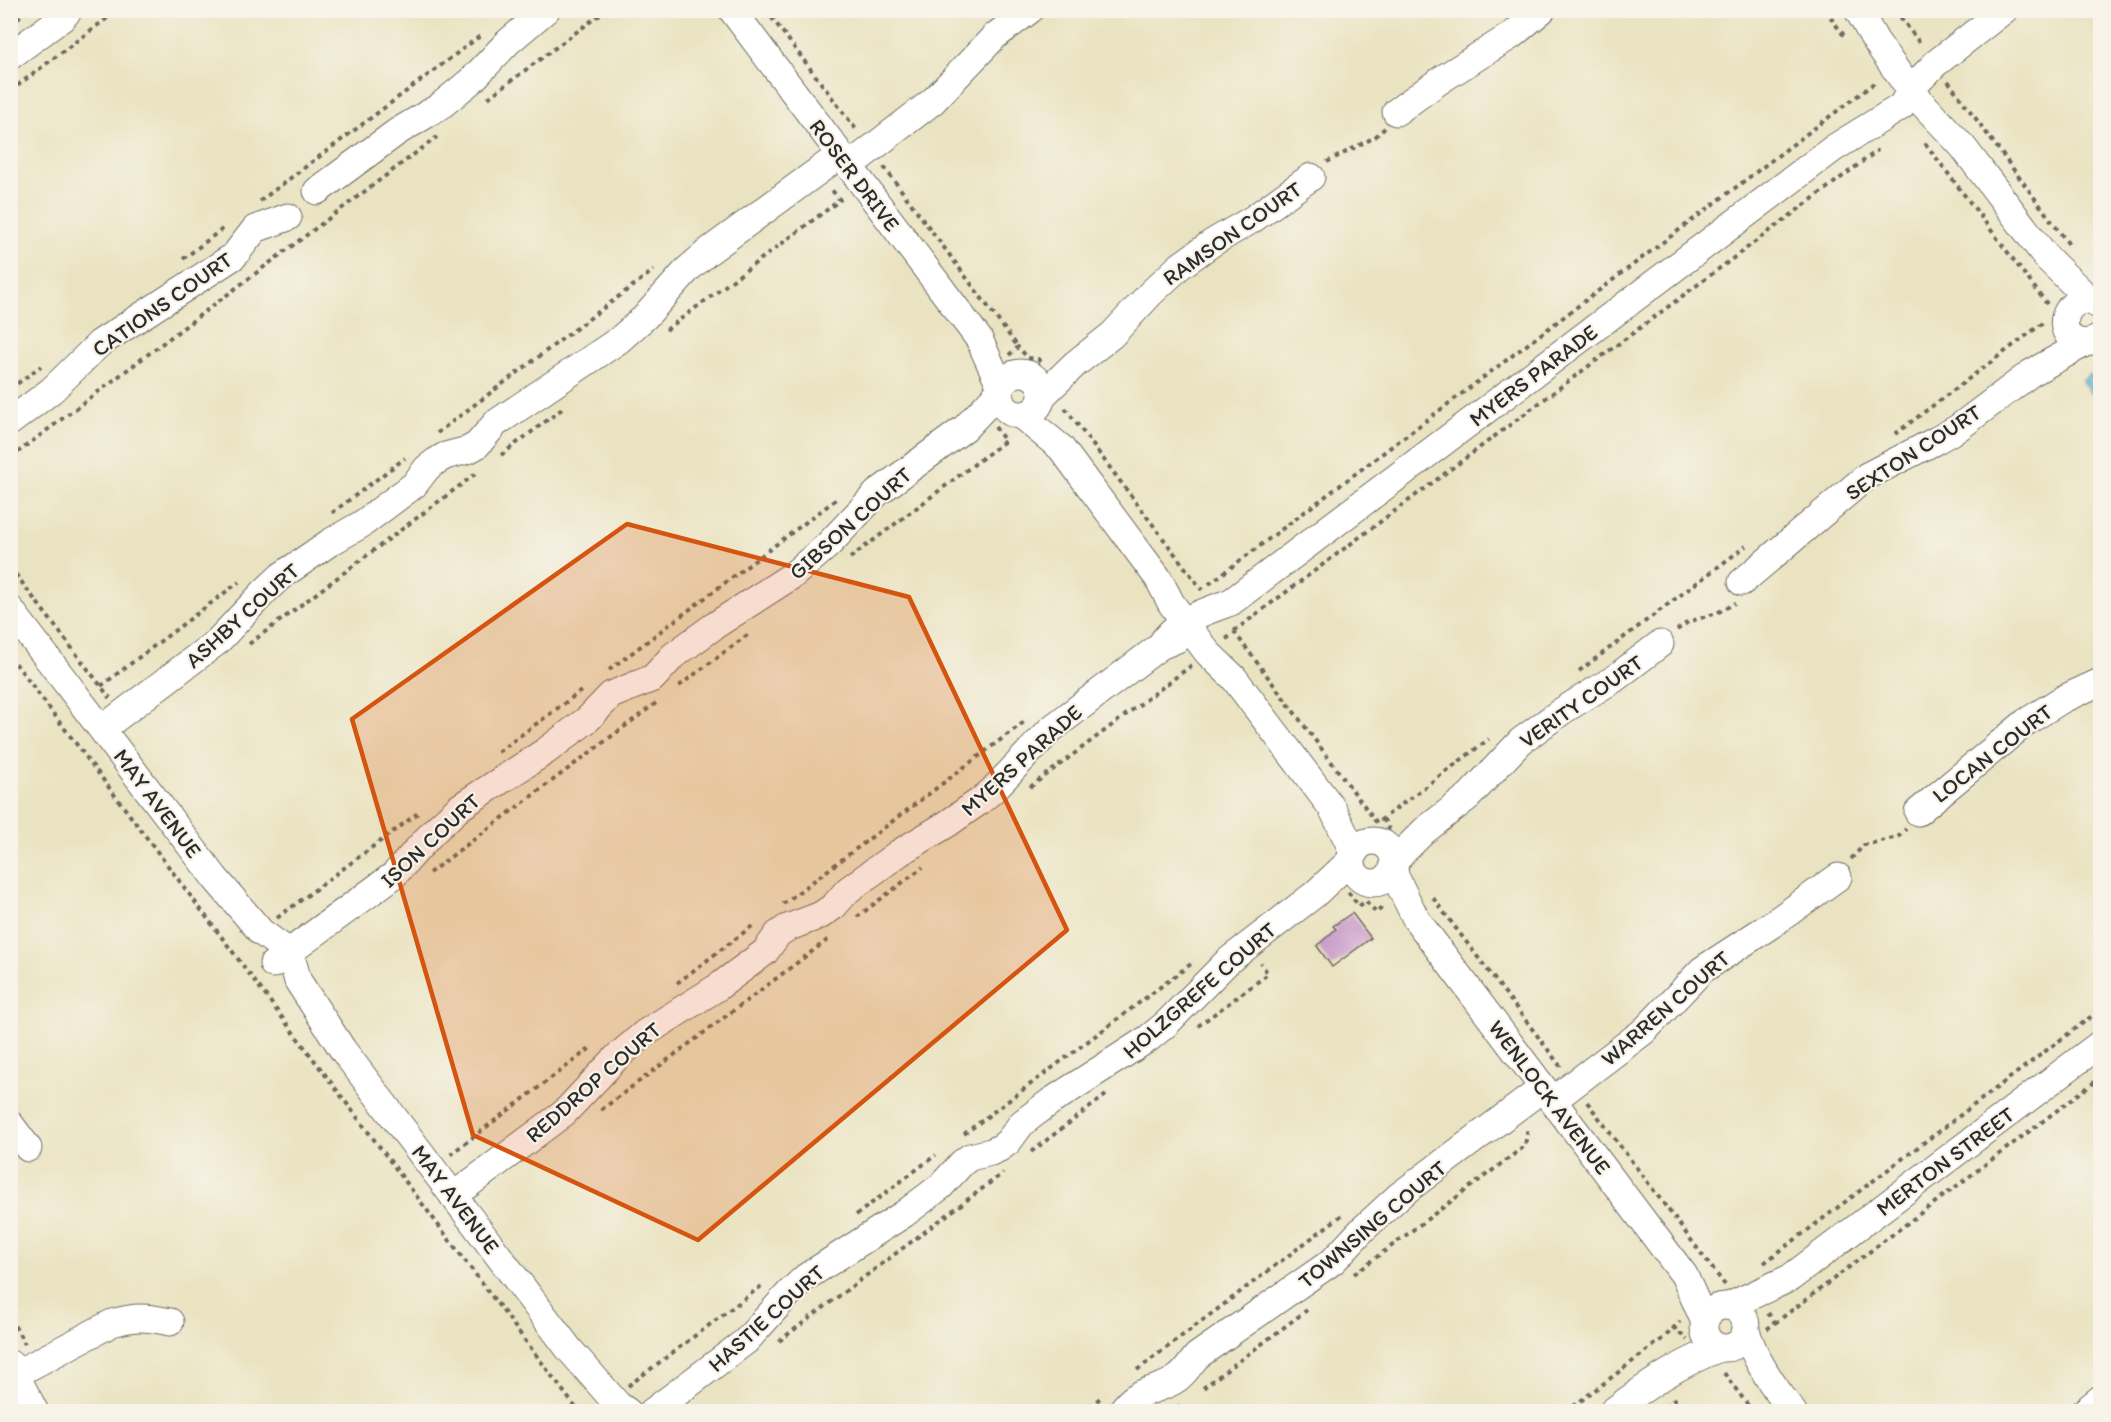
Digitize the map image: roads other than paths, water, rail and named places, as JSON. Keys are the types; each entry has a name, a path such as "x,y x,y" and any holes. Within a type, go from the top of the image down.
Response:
{"street":[{"path":"317,191 396,132 439,107 473,79 508,42 546,10"},
{"name":"ROSER DRIVE","path":"732,10 979,339 1025,390 1061,448 1158,578 1171,603 1209,616"},
{"name":"ASHBY COURT","path":"102,729 218,641 281,576 362,524 414,485 427,468 435,462 477,445 496,423 618,340 645,317 688,269 709,251 845,161 871,150 933,101 995,36 1030,10"},
{"path":"1396,112 1442,79 1512,35 1542,10"},
{"path":"1860,10 1875,40 1922,77 1963,147 2047,258 2096,303"},
{"name":"MYERS PARADE","path":"765,952 778,934 787,928 821,915 834,906 848,890 899,853 980,801 1051,729 1160,646 1209,616 1834,148 1891,95 1922,77 2004,10"},
{"path":"10,56 65,14"},
{"name":"RAMSON COURT","path":"1025,390 1075,364 1112,335 1180,266 1311,177"},
{"name":"CATIONS COURT","path":"10,422 52,390 100,343 234,256 255,229 288,217"},
{"path":"2047,258 2055,311 2067,333 2072,338 2094,344"},
{"path":"2055,311 2084,300 2096,303"},
{"name":"SEXTON COURT","path":"2031,373 2056,341 2055,311"},
{"name":"SEXTON COURT","path":"1742,582 1867,476 1916,453 1958,428 2031,373 2094,344"},
{"name":"GIBSON COURT","path":"588,719 611,695 653,678 673,656 714,626 794,575 828,545 877,493 965,428 1025,390"},
{"name":"MAY AVENUE","path":"10,609 215,878 229,909 252,946 281,958 278,979 289,996 343,1050 569,1349 618,1405 628,1399"},
{"name":"WENLOCK AVENUE","path":"1209,616 1208,653 1234,678 1332,808 1349,843 1395,876 1416,920 1684,1275 1716,1314"},
{"name":"VERITY COURT","path":"1373,861 1401,854 1424,831 1469,796 1521,741 1562,711 1614,679 1660,644"},
{"name":"LOCAN COURT","path":"1918,812 2026,723 2063,699 2100,682"},
{"name":"ISON COURT","path":"281,958 394,875 434,831 460,807 546,751 588,719"},
{"name":"HOLZGREFE COURT","path":"941,1186 970,1157 1000,1148 1022,1123 1050,1102 1149,1038 1175,1016 1215,974 1315,894 1332,887 1373,861"},
{"name":"WARREN COURT","path":"1548,1095 1644,1031 1702,970 1771,926 1838,877"},
{"name":"REDDROP COURT","path":"453,1196 564,1113 617,1057 645,1033 718,987 765,952"},
{"name":"MERTON STREET","path":"1612,1412 1651,1382 1716,1314 1790,1278 2100,1044"},
{"name":"TOWNSING COURT","path":"1116,1401 1128,1401 1180,1377 1197,1356 1333,1262 1362,1230 1400,1195 1521,1105 1548,1095"},
{"path":"10,1124 28,1148"},
{"name":"HASTIE COURT","path":"652,1412 746,1341 806,1277 904,1214 941,1186"},
{"name":"MERTON STREET","path":"1651,1382 1698,1357 1732,1346 1790,1278"},
{"path":"1732,1346 1742,1315 1738,1310 1716,1314 1705,1337 1714,1346 1732,1346 1753,1351 1768,1380 1793,1412"},
{"path":"34,1412 13,1369 112,1323 144,1317 170,1322"},
{"name":"MAY AVENUE","path":"569,1349 585,1384 602,1412"},
{"path":"2084,1412 2100,1399"}],"water":[{"path":"2089,375 2100,387 2099,404 2082,381"}]}
